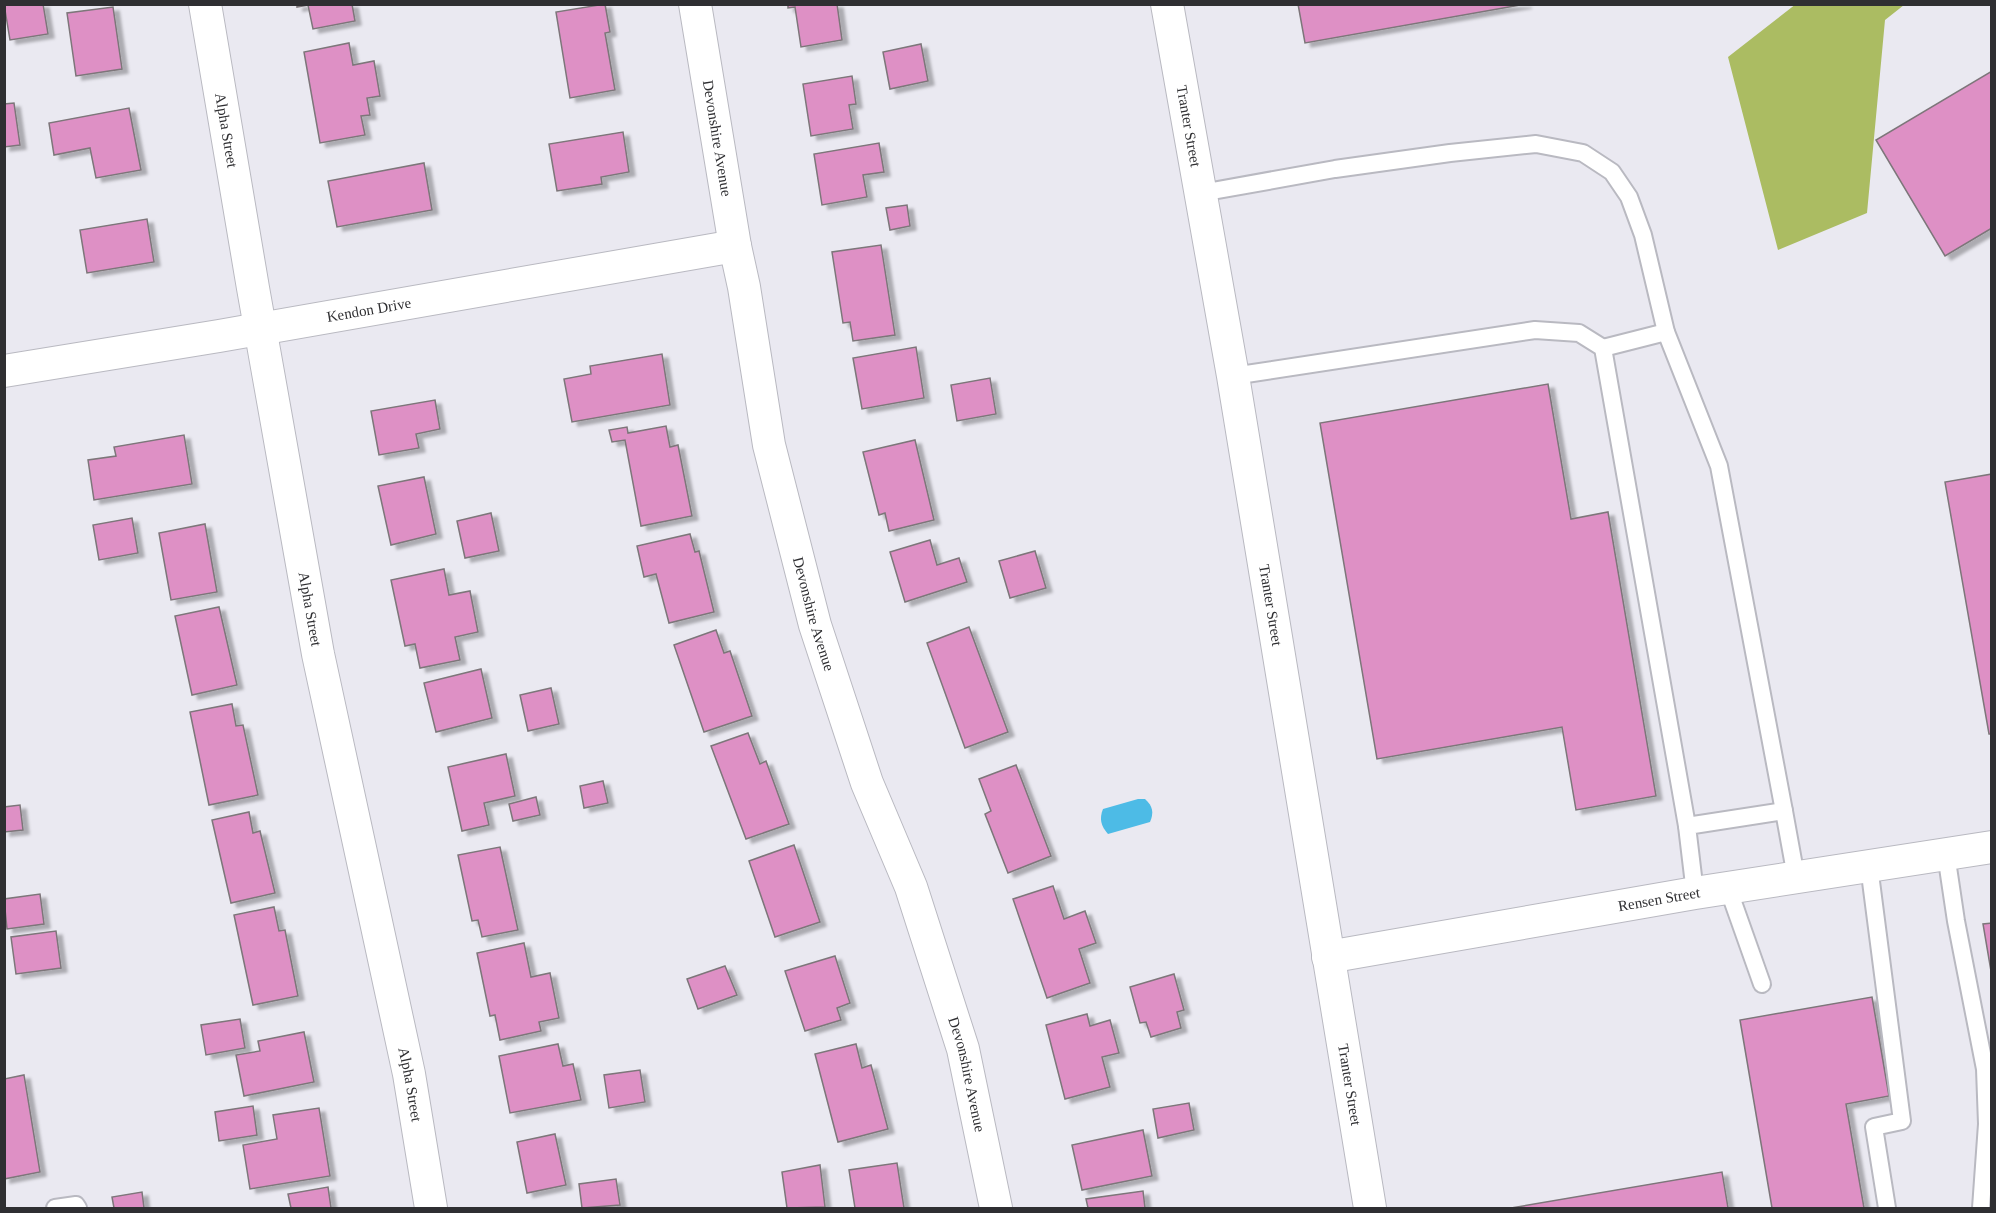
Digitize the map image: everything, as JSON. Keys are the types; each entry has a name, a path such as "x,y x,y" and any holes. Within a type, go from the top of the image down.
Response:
{"street":[{"name":"Alpha Street","path":"205,4 318,654 409,1074 431,1209"},
{"name":"Devonshire Avenue","path":"695,4 769,445 815,626 867,783 910,887 963,1049 996,1209"},
{"name":"Tranter Street","path":"1167,4 1233,376 1370,1209"},
{"name":"Kendon Drive","path":"4,371 735,246"},
{"name":"Rensen Street","path":"1328,957 1695,893 1992,847"}],"lane":[{"path":"1201,193 1450,153 1536,144 1583,153 1612,172 1629,197 1643,235 1666,332 1719,465 1796,878"},
{"path":"1233,376 1535,330 1579,333 1604,348 1666,332"},
{"path":"1604,348 1687,826 1695,893"},
{"path":"1687,826 1784,812"},
{"path":"1946,854 1956,921 1985,1069 1987,1124 1981,1209"},
{"path":"1869,866 1902,1121 1874,1127 1887,1209"},
{"path":"1728,888 1762,984"},
{"path":"55,1209 76,1205 78,1209"}],"green space":[{"path":"1796,4 1904,5 1885,20 1867,213 1778,250 1728,57"}],"water":[{"path":"1145,799 1151,807 1150,822 1108,834 1101,822 1103,809"}],"building":[{"path":"4,4 43,4 48,34 10,40"},
{"path":"297,4 352,4 355,21 313,29 308,5 297,7"},
{"path":"605,4 610,32 605,33 615,90 570,98 556,12"},
{"path":"788,4 837,4 842,40 801,47 795,7 788,8"},
{"path":"1298,4 1526,4 1305,43"},
{"path":"113,7 122,69 76,76 67,13"},
{"path":"349,43 353,65 374,61 380,96 367,98 370,115 361,116 365,135 320,143 304,52"},
{"path":"921,44 928,81 890,89 883,52"},
{"path":"1992,71 1992,228 1945,256 1876,140"},
{"path":"852,76 856,104 849,105 853,129 811,136 803,84"},
{"path":"14,103 20,145 4,147 4,104"},
{"path":"129,108 141,170 96,178 90,148 54,155 49,123"},
{"path":"623,132 629,172 601,177 602,184 557,191 549,144"},
{"path":"879,143 884,172 863,175 867,197 822,205 814,154"},
{"path":"424,163 432,210 337,227 328,181"},
{"path":"907,205 910,226 890,230 886,208"},
{"path":"147,219 154,262 87,273 80,230"},
{"path":"881,245 895,335 853,341 850,322 843,323 832,252"},
{"path":"916,347 924,398 862,409 853,358"},
{"path":"662,354 670,405 572,422 564,379 591,374 590,366"},
{"path":"990,378 996,414 957,421 951,385"},
{"path":"1548,384 1571,519 1608,512 1656,796 1576,810 1562,727 1377,759 1320,423"},
{"path":"435,400 440,429 416,434 419,448 379,455 371,411"},
{"path":"666,426 670,447 678,445 692,516 641,526 625,440 612,442 609,430 627,427 628,433"},
{"path":"184,435 192,484 94,500 88,460 116,456 114,447"},
{"path":"915,440 934,520 889,531 885,513 879,515 863,452"},
{"path":"1992,474 1992,734 1989,734 1945,482"},
{"path":"424,477 436,534 391,545 378,486"},
{"path":"491,513 499,551 465,558 457,521"},
{"path":"132,518 138,553 99,560 93,525"},
{"path":"205,524 217,592 171,600 159,533"},
{"path":"690,534 695,552 699,551 714,612 669,623 656,574 644,577 637,546"},
{"path":"930,540 937,565 959,558 967,582 905,602 890,552"},
{"path":"1035,551 1046,588 1010,598 999,561"},
{"path":"444,569 449,595 470,591 478,632 455,637 460,660 420,668 415,644 405,646 391,580"},
{"path":"219,607 237,685 192,695 175,616"},
{"path":"969,627 1008,732 965,748 927,643"},
{"path":"716,630 724,653 730,651 752,716 704,732 674,645"},
{"path":"481,669 492,718 436,732 424,683"},
{"path":"551,688 559,724 528,731 520,695"},
{"path":"232,704 236,726 243,725 258,795 209,805 190,712"},
{"path":"748,733 760,764 766,761 789,824 746,839 711,746"},
{"path":"506,754 515,796 484,803 489,825 462,831 448,767"},
{"path":"1016,765 1051,856 1008,873 985,814 991,811 979,779"},
{"path":"603,781 608,803 584,808 580,786"},
{"path":"536,797 540,815 513,821 509,804"},
{"path":"20,805 23,830 4,832 4,807"},
{"path":"249,812 253,833 260,831 275,893 231,903 212,820"},
{"path":"794,845 820,922 775,937 749,861"},
{"path":"500,847 518,930 482,937 478,920 472,921 458,855"},
{"path":"1053,886 1064,919 1085,911 1096,943 1079,949 1090,983 1047,998 1013,899"},
{"path":"40,894 44,924 7,929 4,899"},
{"path":"274,907 279,931 285,930 298,996 253,1005 234,915"},
{"path":"1992,923 1992,977 1983,924"},
{"path":"56,931 61,968 16,974 11,937"},
{"path":"524,943 531,977 550,973 559,1018 539,1022 541,1031 500,1040 495,1015 490,1016 477,953"},
{"path":"835,956 850,1003 837,1008 841,1020 805,1031 785,971"},
{"path":"725,966 737,995 698,1009 687,979"},
{"path":"1174,974 1184,1010 1177,1012 1181,1028 1151,1037 1146,1022 1140,1023 1130,987"},
{"path":"1872,997 1889,1096 1846,1104 1864,1208 1772,1208 1740,1020"},
{"path":"1087,1014 1090,1026 1110,1020 1119,1053 1102,1057 1110,1087 1065,1099 1046,1025"},
{"path":"240,1019 245,1048 206,1055 201,1025"},
{"path":"304,1032 314,1082 244,1096 236,1055 260,1051 258,1041"},
{"path":"558,1044 563,1066 573,1064 581,1100 510,1113 499,1056"},
{"path":"856,1044 862,1068 871,1065 888,1129 838,1142 815,1054"},
{"path":"640,1070 645,1102 609,1108 604,1075"},
{"path":"24,1075 40,1172 4,1179 4,1079"},
{"path":"1189,1103 1194,1130 1158,1138 1153,1109"},
{"path":"253,1106 257,1135 219,1141 215,1112"},
{"path":"319,1108 330,1176 250,1189 243,1145 277,1139 273,1115"},
{"path":"1143,1130 1152,1176 1082,1190 1072,1145"},
{"path":"555,1134 566,1185 527,1193 517,1142"},
{"path":"897,1163 904,1208 855,1208 849,1170"},
{"path":"820,1165 825,1207 787,1208 782,1172"},
{"path":"1722,1172 1728,1208 1511,1208"},
{"path":"616,1179 620,1205 582,1208 579,1184"},
{"path":"328,1187 331,1208 291,1208 288,1194"},
{"path":"1143,1191 1145,1208 1088,1208 1086,1199"},
{"path":"142,1192 144,1208 114,1208 112,1197"}]}
